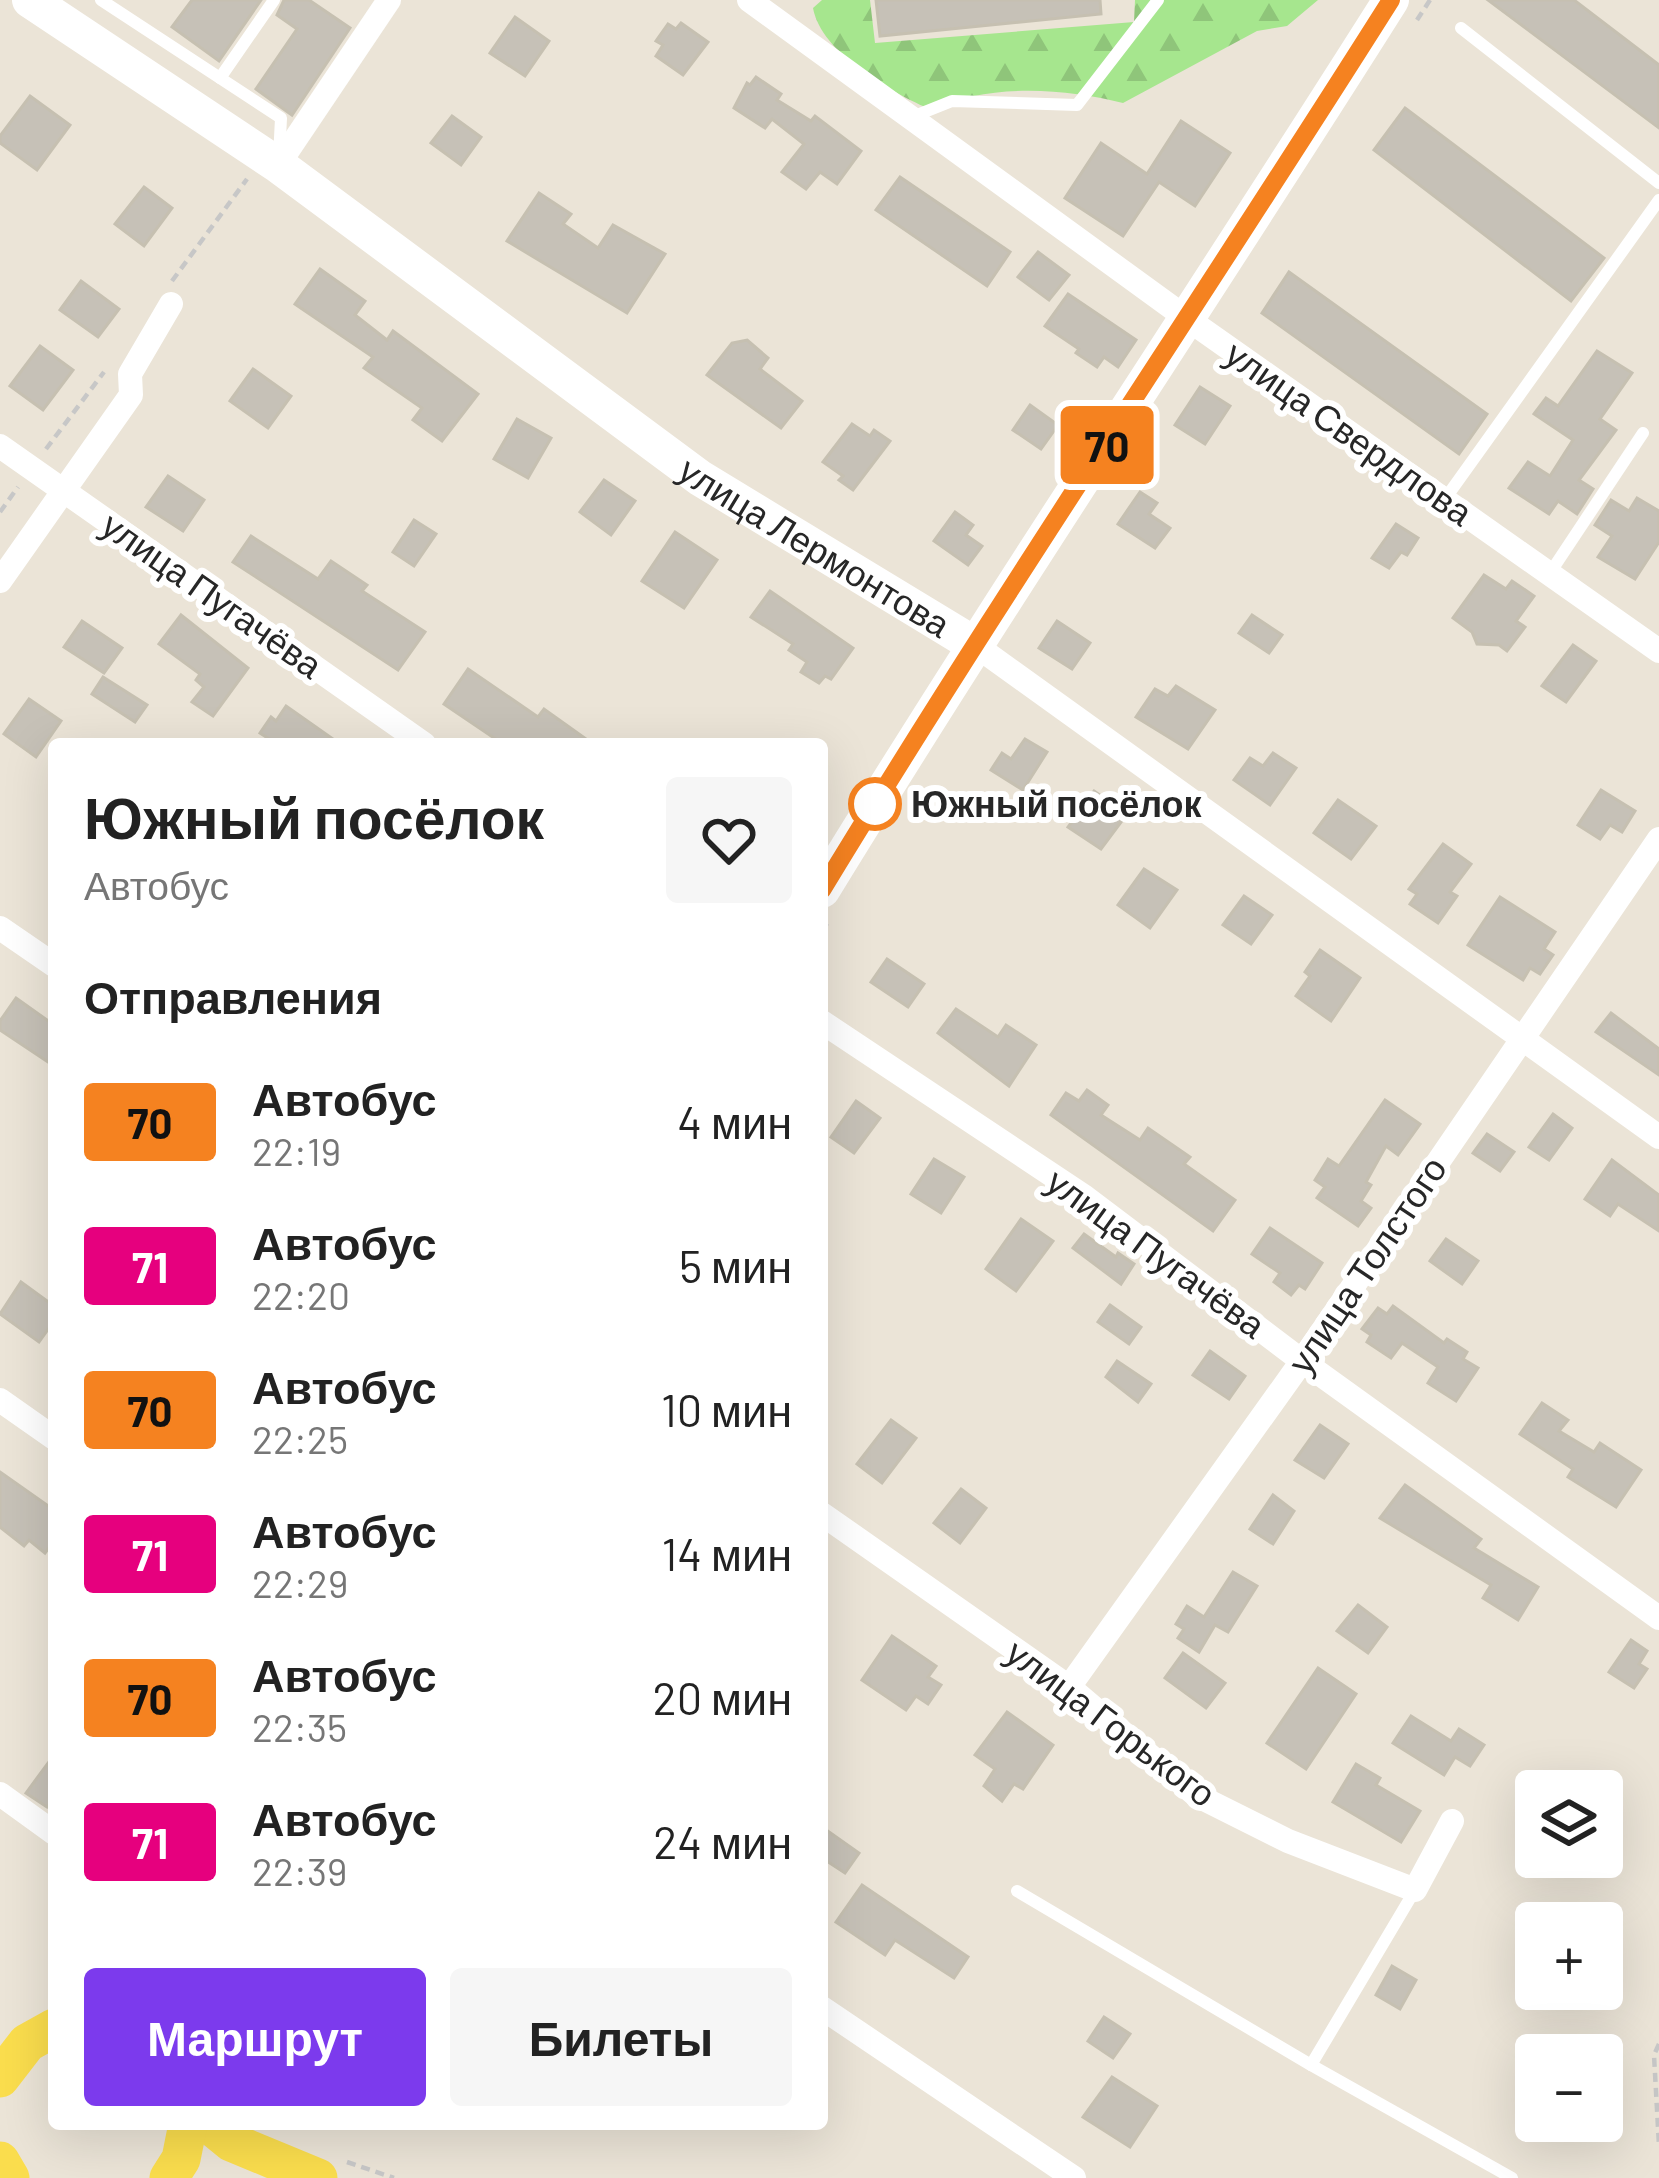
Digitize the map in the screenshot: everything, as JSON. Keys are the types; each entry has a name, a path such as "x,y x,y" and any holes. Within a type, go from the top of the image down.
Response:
{"main road":[{"path":"0,2078 27,2042"},
{"path":"169,2178 181,2158 187,2130"},
{"path":"216,2130 231,2143 318,2178"}],"street":[{"name":"улица Лермонтова","path":"30,0 278,165 700,478 975,645 1659,1137"},
{"path":"278,165 389,0"},
{"name":"улица Свердлова","path":"749,0 1189,320 1659,651"},
{"path":"828,880 1391,0"},
{"path":"0,581 130,395 130,374 171,304"},
{"name":"улица Пугачёва","path":"0,446 415,738"},
{"name":"улица Толстого","path":"1069,1687 1301,1361 1659,839"},
{"path":"0,928 48,961"},
{"name":"улица Пугачёва","path":"828,1026 1085,1197 1301,1361 1659,1618"},
{"path":"0,1400 48,1434"},
{"name":"улица Горького","path":"828,1518 1069,1687 1196,1795 1288,1841 1415,1891"},
{"path":"0,1794 48,1829"},
{"path":"1415,1891 1452,1821"},
{"path":"828,2012 1074,2178"}],"lane":[{"path":"101,0 281,118 278,165"},
{"path":"220,78 274,0"},
{"path":"911,118 952,101 1077,104 1158,0"},
{"path":"1461,28 1659,183"},
{"path":"1444,500 1659,200"},
{"path":"1550,573 1643,433"},
{"path":"1017,1891 1311,2066 1512,2178"},
{"path":"1311,2066 1415,1891"}],"path":[{"path":"1659,2044 1654,2055 1659,2146"}],"green space":[{"path":"822,0 870,0 875,43 1134,22 1135,0 1318,0 1287,26 1257,31 1123,103 1026,91 976,95 932,110 861,70 829,41 813,8"}],"building":[{"path":"192,0 261,0 219,61 172,27"},
{"path":"284,0 309,0 350,28 292,115 256,89 297,29 277,15"},
{"path":"876,0 1100,0 1101,14 880,36"},
{"path":"1488,0 1574,0 1659,65 1659,128"},
{"path":"515,17 549,41 525,76 490,53"},
{"path":"681,23 708,42 683,75 656,56 663,45 656,41 668,24 676,29"},
{"path":"756,77 781,94 777,100 811,121 815,116 861,151 837,184 820,172 806,189 782,172 804,144 772,119 765,128 734,108 747,83"},
{"path":"30,96 70,125 37,170 0,143 0,136"},
{"path":"1405,108 1604,258 1571,301 1374,150"},
{"path":"452,116 481,137 461,165 431,143"},
{"path":"1181,121 1230,153 1195,206 1159,182 1123,236 1065,198 1101,143 1147,174"},
{"path":"900,177 1010,252 987,286 876,210"},
{"path":"144,187 172,208 144,246 115,224"},
{"path":"539,193 571,214 563,224 598,248 613,225 665,254 627,313 507,241"},
{"path":"1038,252 1069,275 1049,300 1018,277"},
{"path":"320,269 365,301 355,315 387,340 393,331 478,394 442,441 413,420 422,408 364,368 373,357 295,304"},
{"path":"1289,272 1487,414 1459,454 1262,313"},
{"path":"81,281 119,309 98,337 60,310"},
{"path":"1068,294 1136,340 1118,367 1104,357 1097,367 1045,326"},
{"path":"747,340 768,358 760,369 802,401 781,428 707,375 732,343"},
{"path":"40,346 73,370 43,410 10,386"},
{"path":"1597,351 1632,373 1600,419 1616,430 1579,480 1593,489 1577,514 1558,501 1549,514 1509,488 1528,462 1550,476 1573,440 1534,414 1546,398 1558,406"},
{"path":"253,369 291,396 268,428 230,401"},
{"path":"1200,387 1230,406 1205,444 1175,425"},
{"path":"1030,405 1058,425 1041,449 1013,430"},
{"path":"517,419 551,438 528,478 494,459"},
{"path":"852,424 870,436 874,430 890,441 853,490 823,462"},
{"path":"168,476 204,500 183,531 146,507"},
{"path":"604,480 635,501 611,535 580,512"},
{"path":"1140,492 1157,503 1149,514 1170,528 1155,548 1118,524"},
{"path":"1637,498 1659,511 1659,542 1635,579 1598,557 1612,536 1595,525 1611,500 1629,511"},
{"path":"955,512 973,525 966,535 982,546 968,565 934,541"},
{"path":"414,520 436,534 414,566 393,552"},
{"path":"1396,524 1418,538 1407,555 1401,552 1389,568 1372,558"},
{"path":"675,532 717,560 684,608 642,581"},
{"path":"251,536 318,579 331,561 367,585 362,591 425,632 398,670 233,562"},
{"path":"1484,575 1506,589 1512,581 1534,596 1516,621 1525,627 1507,651 1499,645 1477,644 1472,632 1453,618"},
{"path":"770,591 853,648 831,679 825,676 819,683 801,672 807,662 789,650 793,644 751,617"},
{"path":"181,615 248,668 213,716 192,702 204,687 196,680 200,674 159,644"},
{"path":"1252,615 1282,635 1269,653 1239,633"},
{"path":"82,621 122,648 104,673 64,647"},
{"path":"1057,621 1090,643 1072,669 1039,648"},
{"path":"1573,645 1596,661 1566,702 1542,686"},
{"path":"468,669 538,717 544,709 585,738 494,738 444,704"},
{"path":"103,677 147,705 135,722 92,694"},
{"path":"1176,686 1215,710 1188,749 1136,717 1155,689 1168,696"},
{"path":"29,699 61,721 36,757 4,734"},
{"path":"286,706 331,738 268,738 260,733 271,717 276,721"},
{"path":"1025,739 1047,752 1023,790 991,770 1002,753 1011,759"},
{"path":"1273,753 1296,768 1270,805 1234,780 1250,758 1263,766"},
{"path":"1601,790 1635,811 1622,832 1610,825 1600,839 1578,825"},
{"path":"1094,791 1127,814 1101,849 1068,827"},
{"path":"1338,800 1376,826 1351,859 1314,833"},
{"path":"1443,844 1471,864 1450,892 1457,896 1438,923 1410,904 1417,894 1409,889"},
{"path":"1144,869 1177,890 1150,928 1118,905"},
{"path":"1244,896 1272,915 1251,944 1223,925"},
{"path":"1500,897 1555,932 1544,949 1553,955 1540,974 1530,968 1523,980 1468,945"},
{"path":"1320,950 1360,978 1331,1021 1296,996"},
{"path":"887,959 924,984 908,1007 871,982"},
{"path":"16,998 48,1021 48,1062 0,1030 0,1021"},
{"path":"956,1009 998,1037 1006,1025 1036,1045 1009,1086 938,1033"},
{"path":"1611,1013 1659,1049 1659,1075 1596,1032"},
{"path":"1087,1090 1108,1105 1101,1115 1140,1140 1148,1128 1190,1157 1184,1164 1235,1200 1213,1231 1051,1115 1066,1093 1079,1101"},
{"path":"1385,1100 1420,1124 1398,1155 1386,1146 1366,1182 1371,1185 1361,1201 1371,1208 1358,1226 1317,1198 1325,1187 1315,1180 1328,1159 1339,1166"},
{"path":"856,1101 880,1118 854,1153 831,1137"},
{"path":"1553,1114 1572,1128 1549,1160 1529,1147"},
{"path":"1487,1134 1514,1152 1500,1171 1473,1153"},
{"path":"934,1159 964,1177 941,1213 911,1194"},
{"path":"1612,1160 1659,1195 1659,1231 1618,1204 1610,1216 1585,1199"},
{"path":"1021,1219 1053,1241 1016,1291 986,1269"},
{"path":"1270,1228 1322,1263 1305,1289 1299,1285 1291,1295 1274,1282 1280,1273 1252,1254"},
{"path":"1084,1234 1134,1264 1121,1284 1073,1248"},
{"path":"1446,1239 1478,1261 1462,1284 1430,1261"},
{"path":"21,1282 48,1302 48,1329 39,1342 0,1314"},
{"path":"1110,1305 1141,1327 1129,1344 1098,1322"},
{"path":"1393,1306 1444,1343 1447,1339 1467,1352 1463,1359 1478,1368 1456,1401 1428,1383 1438,1367 1402,1343 1391,1358 1367,1342 1371,1335 1362,1329 1378,1308 1387,1314"},
{"path":"1210,1351 1245,1376 1229,1399 1193,1375"},
{"path":"1117,1361 1151,1384 1138,1402 1106,1377"},
{"path":"1542,1403 1568,1420 1559,1431 1594,1452 1600,1443 1641,1470 1616,1507 1568,1477 1573,1469 1520,1434"},
{"path":"891,1420 916,1438 882,1483 857,1464"},
{"path":"1320,1425 1348,1444 1324,1478 1295,1460"},
{"path":"0,1472 48,1506 48,1549 45,1553 29,1540 24,1546 0,1527"},
{"path":"1405,1485 1481,1539 1474,1548 1538,1587 1518,1620 1483,1598 1491,1585 1380,1518"},
{"path":"961,1489 986,1508 960,1543 934,1523"},
{"path":"1273,1495 1294,1511 1273,1544 1250,1529"},
{"path":"1233,1572 1257,1586 1228,1632 1215,1625 1199,1652 1178,1638 1184,1629 1176,1624 1187,1606 1204,1617"},
{"path":"1358,1605 1387,1627 1368,1653 1337,1631"},
{"path":"892,1636 936,1666 928,1677 941,1685 928,1704 916,1696 906,1710 862,1680"},
{"path":"1631,1640 1647,1651 1639,1664 1647,1669 1634,1688 1609,1672"},
{"path":"1183,1653 1225,1683 1206,1708 1165,1678"},
{"path":"1318,1668 1356,1694 1306,1769 1267,1743"},
{"path":"1007,1712 1053,1745 1023,1789 1014,1784 1002,1801 984,1786 995,1769 975,1755"},
{"path":"1411,1716 1451,1741 1459,1729 1484,1745 1470,1766 1455,1757 1444,1775 1393,1743"},
{"path":"48,1763 47,1807 26,1793"},
{"path":"1356,1764 1380,1778 1376,1785 1420,1811 1401,1842 1333,1802"},
{"path":"828,1831 859,1853 845,1873 828,1862"},
{"path":"862,1885 968,1957 954,1978 895,1940 885,1955 836,1922"},
{"path":"1392,1966 1416,1980 1400,2009 1376,1995"},
{"path":"1104,2017 1130,2034 1113,2058 1088,2041"},
{"path":"1112,2077 1157,2106 1130,2147 1083,2117"}],"bus line":[{"name":"70","path":"828,880 1391,0"}],"place":[{"name":"Южный посёлок","path":"875,804"}]}
